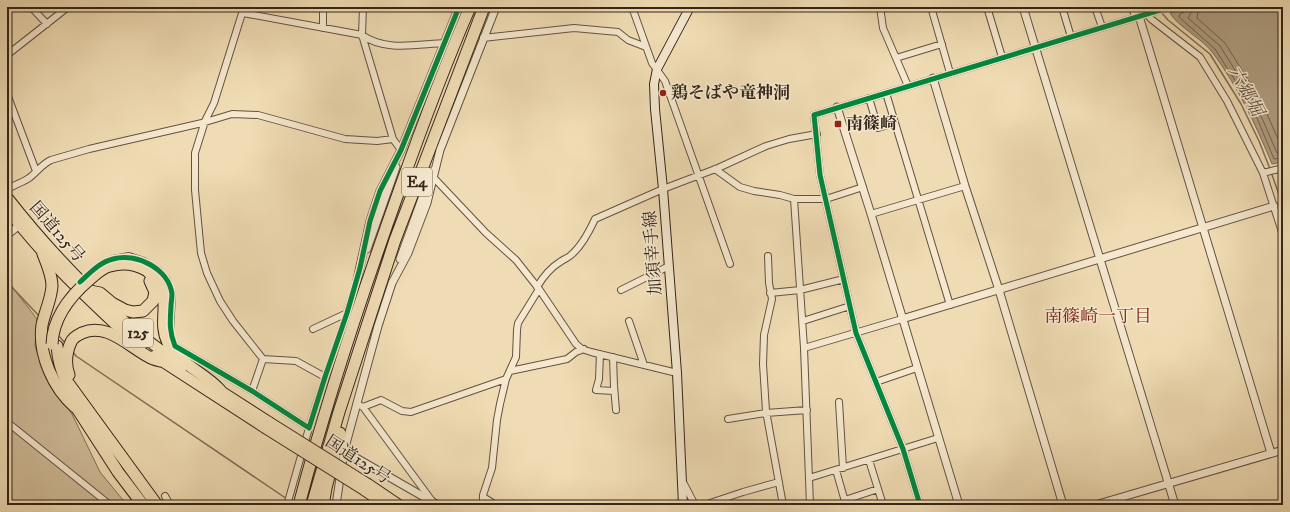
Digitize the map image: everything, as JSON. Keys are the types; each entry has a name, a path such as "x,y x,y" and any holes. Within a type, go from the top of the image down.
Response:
{"highway":[{"name":"E4","path":"299,505 333,388 380,243 434,95 470,7"},
{"name":"E4","path":"312,505 338,412 395,240 484,7"},
{"name":"国道125号","path":"7,197 43,254 73,285 131,339 160,361 267,425 366,487 399,505"},
{"name":"国道125号","path":"7,210 23,223 80,282 127,325 165,354 220,390 267,425"},
{"path":"43,254 52,285 50,300 42,324 42,336 46,363 53,379 69,402 78,410 118,472 143,505"},
{"path":"78,410 75,400 59,377 54,363 55,325 66,304 76,292 97,273 109,266 118,264 133,265 154,276 161,288 164,300 164,334 171,348 176,356 212,381 220,390"},
{"path":"90,290 100,293 112,303 125,310 133,312 143,311 153,301 155,292 145,272"},
{"path":"72,387 67,369 69,348 73,338 86,331 94,329 104,331 118,337 150,358 160,361"},
{"path":"54,345 61,370 72,387 161,501"},
{"path":"324,505 326,488 340,434 356,360"},
{"name":"国道125号","path":"366,487 386,505"}],"main road":[{"name":"加須幸手線","path":"683,505 677,373 663,189 654,109 654,84 657,69 690,7"}],"street":[{"path":"32,7 47,24"},
{"path":"7,55 68,7"},
{"path":"323,7 323,28"},
{"path":"363,7 362,35 393,139 401,150"},
{"path":"360,268 369,227 380,191 401,150 459,7"},
{"path":"392,283 408,253 427,203 432,177 440,150 496,7"},
{"path":"632,7 652,63 665,81 730,264"},
{"path":"880,7 883,28 908,86"},
{"path":"930,7 950,73"},
{"path":"987,7 1002,57"},
{"path":"1023,7 1175,505"},
{"path":"1062,7 1071,37"},
{"path":"1095,7 1102,27"},
{"path":"1131,7 1134,13 1139,16 1271,454"},
{"path":"920,505 903,449 856,333 820,175 814,115 1166,8"},
{"path":"325,377 296,361 263,359 233,321 220,301 207,273 201,252 197,219 194,169 195,153 205,121 214,103 243,10 362,35 368,39 387,45 445,43"},
{"path":"1146,14 1200,57 1227,101 1263,173 1283,235"},
{"path":"483,38 574,28 618,32 628,40 646,47"},
{"path":"896,58 942,44"},
{"path":"933,78 965,186 999,290 1063,505"},
{"path":"886,93 950,305"},
{"path":"7,94 36,171"},
{"path":"869,98 878,128 895,123"},
{"path":"837,108 871,214 959,505"},
{"path":"7,190 13,185 30,178 46,162 63,156 232,114 258,115 345,139 377,141 393,139"},
{"path":"483,505 483,497 492,468 497,420 506,379 516,357 518,323 547,273 560,262 572,255 589,234 595,219 766,146 789,139 817,134"},
{"path":"286,505 325,377 347,313 356,280 385,204 401,150"},
{"path":"1263,173 1283,168"},
{"path":"715,169 740,187 754,192 780,195 794,199 826,199 862,187"},
{"path":"336,505 344,450 378,326 414,214 432,177"},
{"path":"432,177 486,233 516,260 538,288 576,344 584,350 677,373"},
{"path":"871,214 965,186"},
{"path":"794,199 803,321 810,505"},
{"path":"804,348 1274,206"},
{"path":"7,235 23,223"},
{"path":"80,282 102,263 113,259 129,256 144,261 158,270 167,280 172,294 170,334 175,346 309,428"},
{"path":"768,256 769,283 772,299 764,335 762,364 766,413 783,505"},
{"path":"621,290 669,266"},
{"path":"770,293 800,290 844,279"},
{"path":"803,321 850,306"},
{"path":"313,329 347,313"},
{"path":"629,321 644,365"},
{"path":"510,372 567,359 576,352 584,350"},
{"path":"600,354 599,380 596,390 614,391"},
{"path":"613,357 616,410"},
{"path":"252,392 263,359"},
{"path":"876,382 917,368"},
{"path":"356,405 364,407 381,400 402,411 411,412 506,379"},
{"path":"840,402 843,468"},
{"path":"364,407 435,503"},
{"path":"728,419 766,413 807,410"},
{"path":"7,422 110,505"},
{"path":"809,478 938,438"},
{"path":"1095,505 1168,482 1271,454 1283,449"},
{"path":"344,450 435,503"},
{"path":"869,460 883,505"},
{"path":"836,470 846,502 878,489"},
{"path":"683,482 695,505"},
{"path":"704,505 779,482"},
{"path":"483,497 496,505"},
{"path":"161,501 170,505"}],"shaded area":[{"path":"7,280 37,319 35,346 46,378 72,414 100,472 127,505 7,505"}],"water":[{"path":"1189,7 1283,7 1283,162 1272,164 1246,107 1231,79 1213,53 1170,13"}],"waterway":[{"name":"六郷堀","path":"1161,12 1168,20 1210,54 1241,104 1259,141 1270,169"},
{"name":"六郷堀","path":"1271,172 1283,206"},
{"path":"7,282 40,317"},
{"path":"58,335 66,344"},
{"path":"73,352 76,356 287,499"}],"tunnel":[{"path":"387,204 413,213"}],"cycle path":[{"path":"80,282 99,265 108,260 122,257 141,260 150,264 165,277 170,285 172,294 170,326 175,346 252,391 309,428 347,313 360,268 370,221 380,191 401,150 459,7"},
{"path":"920,505 903,449 856,333 820,175 814,115 1170,7"}],"place":[{"name":"鶏そばや竜神洞","path":"663,93"},
{"name":"南篠崎","path":"838,124"}],"district":[{"name":"南篠崎一丁目","path":"1098,317"}]}
